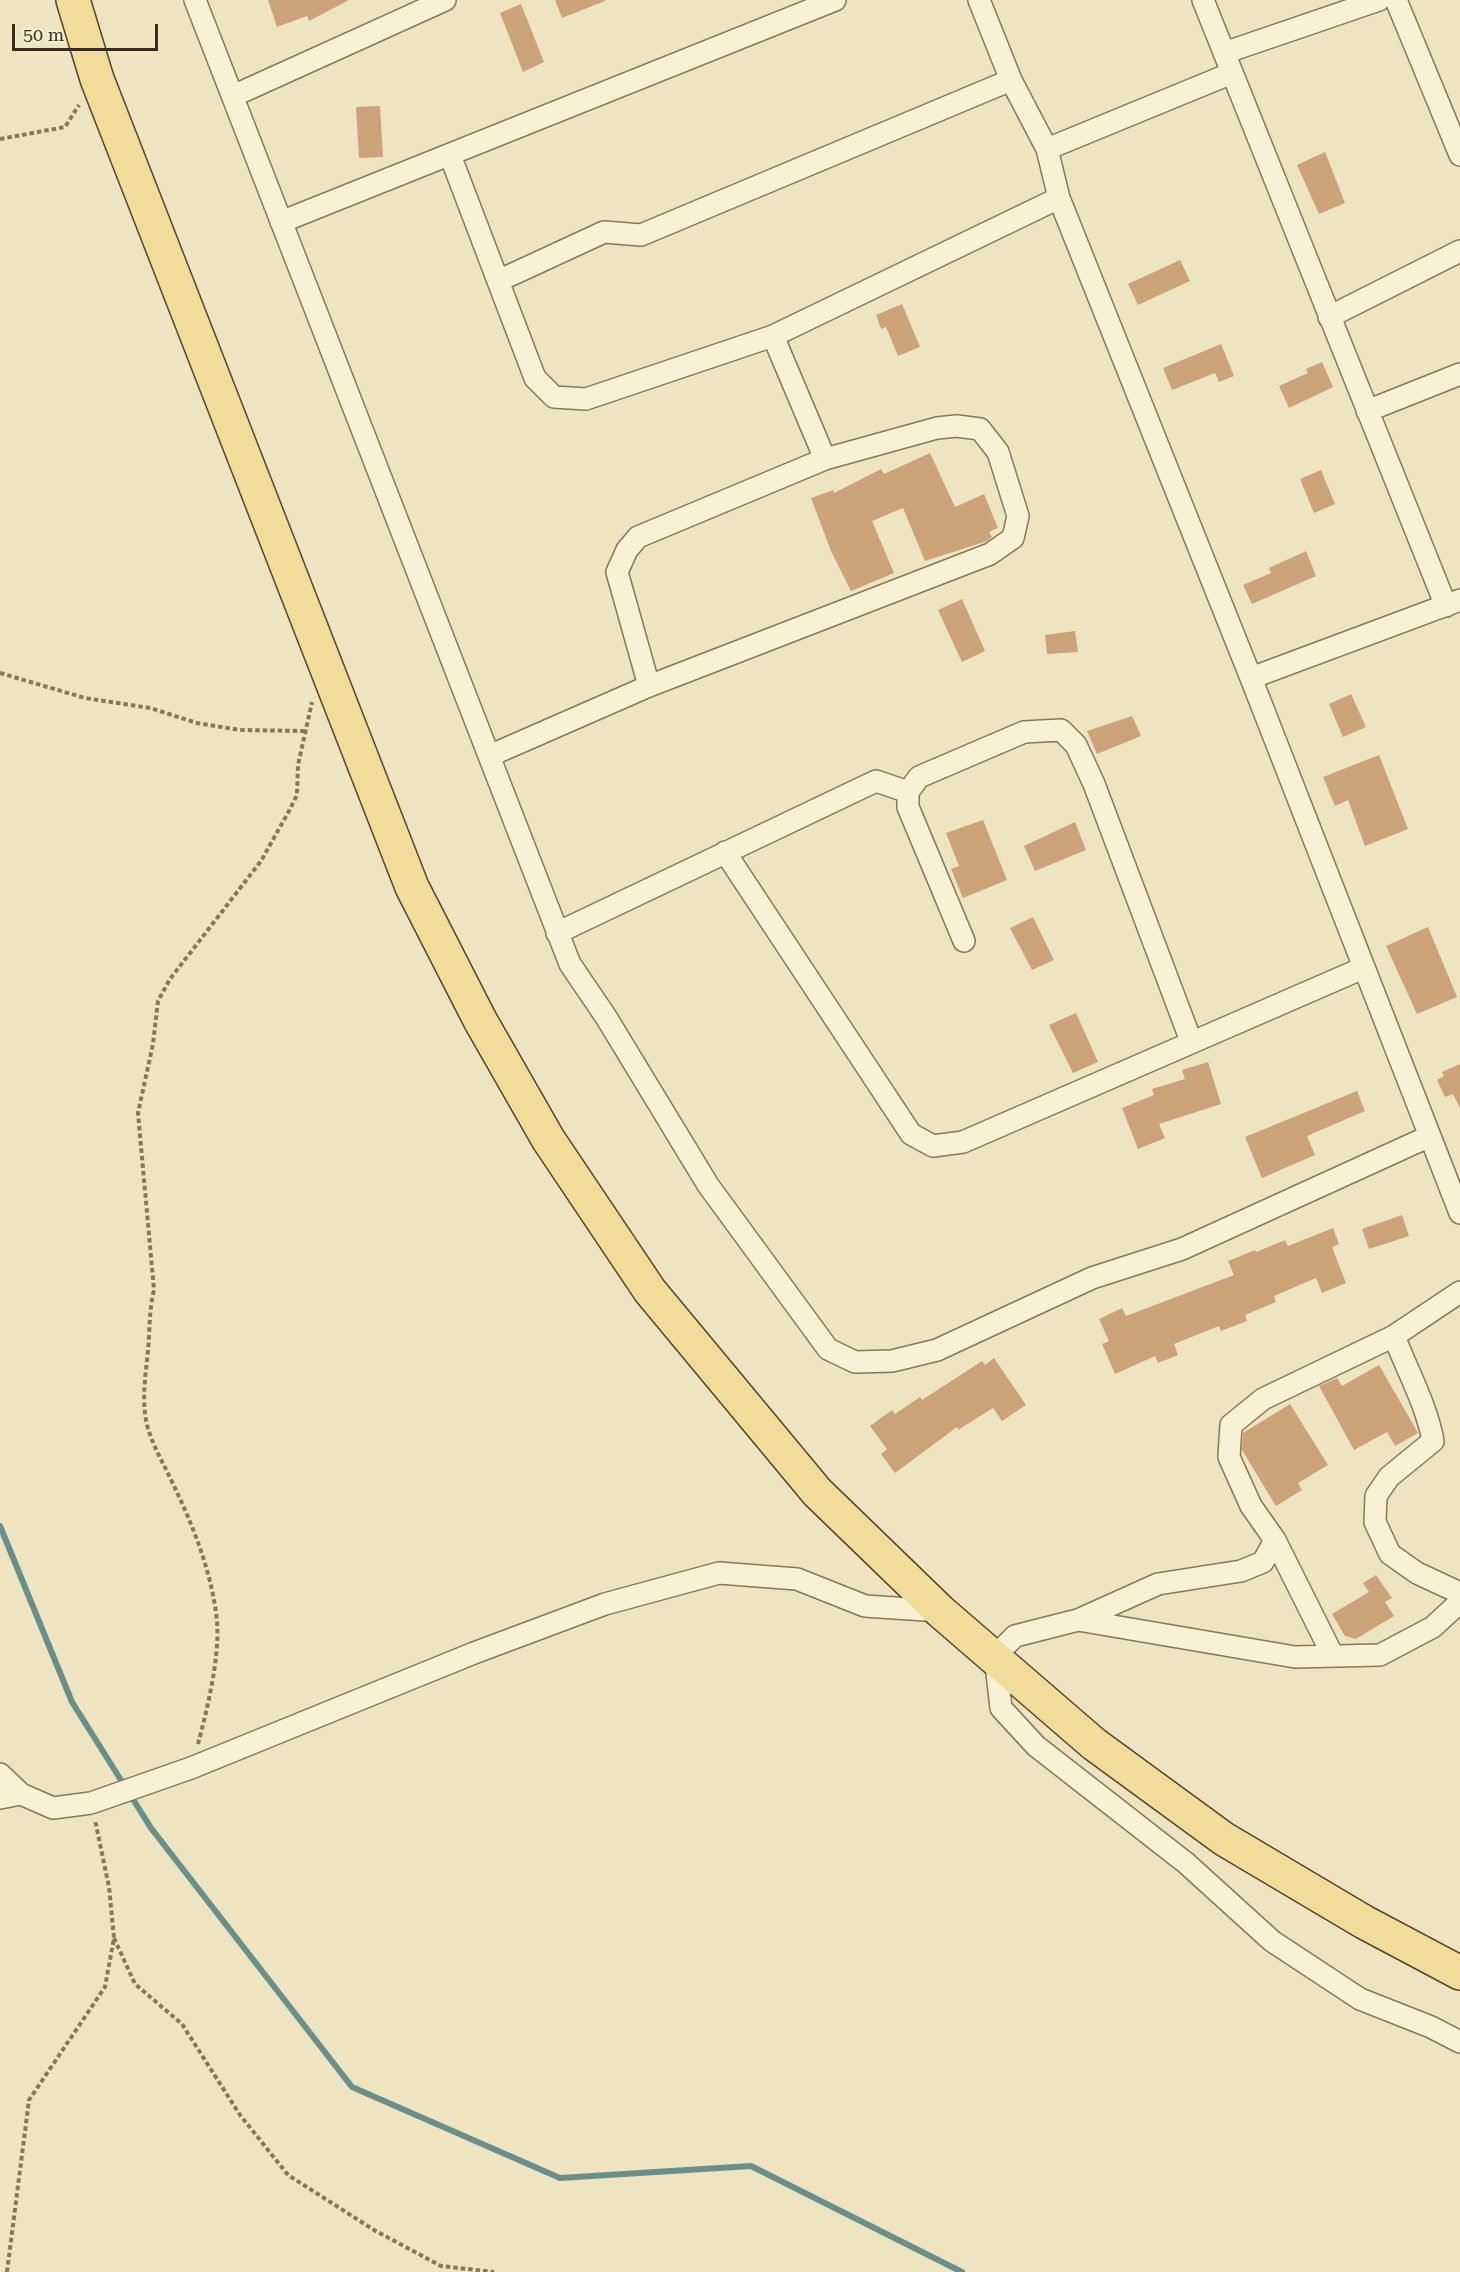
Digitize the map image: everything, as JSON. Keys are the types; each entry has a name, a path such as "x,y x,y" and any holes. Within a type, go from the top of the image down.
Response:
{"main road":[{"path":"73,0 97,80 412,887 480,1020 548,1139 650,1291 817,1492 940,1611 995,1656 1094,1744 1224,1839 1364,1922 1460,1973"}],"street":[{"path":"195,0 570,964 606,1017 708,1185 828,1349 855,1362 892,1361 937,1350 1092,1278 1182,1249 1430,1136"},
{"path":"233,96 445,0"},
{"path":"281,222 835,0"},
{"path":"979,0 1011,80 1047,149 1059,198 1251,678 1460,1213"},
{"path":"1203,0 1367,411 1453,603 1251,678"},
{"path":"1224,53 1379,0"},
{"path":"1396,0 1460,155"},
{"path":"1047,149 1232,73"},
{"path":"498,281 604,232 641,235 1011,80"},
{"path":"450,155 535,378 554,397 586,399 773,336 1059,198"},
{"path":"1329,317 1460,251"},
{"path":"773,336 825,459"},
{"path":"1367,411 1460,374"},
{"path":"489,756 649,686 990,554 1013,538 1018,516 998,452 980,429 957,426 937,428 825,459 638,537 627,550 617,572 649,686"},
{"path":"964,941 908,807 908,792 919,777 1024,732 1061,730 1076,745 1094,784 1191,1041"},
{"path":"557,933 876,781 908,792"},
{"path":"725,852 911,1134 933,1146 963,1143 1191,1041 1364,968"},
{"path":"1333,1656 1275,1540 1251,1506 1229,1457 1231,1425 1263,1399 1394,1336 1460,1292"},
{"path":"1394,1336 1411,1382 1429,1418 1433,1441 1389,1477 1376,1496 1376,1522 1390,1554 1417,1573 1460,1593"},
{"path":"1275,1540 1263,1562 1249,1568 1158,1584 1078,1620 1015,1636 995,1656 1001,1708 1036,1746 1186,1863 1272,1941 1360,1999 1431,2027 1460,2042"},
{"path":"0,1774 21,1794 53,1808 91,1803 191,1768 474,1653 605,1604 719,1572 797,1579 865,1606 940,1611"},
{"path":"1078,1620 1295,1657 1380,1655 1433,1627 1460,1602"},
{"path":"0,1798 21,1794"}],"path":[{"path":"0,139 65,127 97,80"},
{"path":"0,673 85,698 150,708 197,723 240,730 305,731"},
{"path":"191,1768 210,1693 217,1623 208,1581 195,1540 172,1482 157,1455 147,1425 143,1390 150,1335 148,1311 154,1290 138,1113 153,1044 158,1001 170,979 261,861 289,811 297,795 298,765 312,700"},
{"path":"7,2272 29,2100 105,1987 114,1938 109,1887 91,1803"},
{"path":"114,1938 135,1984 182,2024 240,2115 288,2175 374,2230 441,2266 494,2272"}],"building":[{"path":"268,0 349,0 309,21 307,16 277,27"},
{"path":"555,0 605,0 605,1 562,18"},
{"path":"521,4 544,62 523,72 500,13"},
{"path":"380,106 383,157 359,158 356,107"},
{"path":"1325,152 1345,203 1319,214 1297,165"},
{"path":"1180,260 1190,281 1138,305 1128,284"},
{"path":"902,304 920,347 898,356 886,327 881,329 876,315"},
{"path":"1221,344 1234,376 1219,382 1215,373 1172,390 1163,368"},
{"path":"1322,362 1333,387 1289,408 1279,386 1308,373 1306,369"},
{"path":"930,453 955,507 984,494 998,528 989,532 992,537 987,541 925,561 903,508 872,521 894,573 851,591 831,551 811,498 833,490 834,493 881,469 884,474"},
{"path":"1321,470 1335,504 1314,513 1300,479"},
{"path":"1306,551 1316,576 1252,604 1243,585 1271,573 1269,568"},
{"path":"962,599 985,651 962,662 938,610"},
{"path":"1075,631 1078,652 1047,654 1045,635"},
{"path":"1351,694 1366,727 1343,737 1329,704"},
{"path":"1132,716 1141,736 1097,754 1087,731"},
{"path":"1379,755 1408,829 1365,846 1348,800 1335,806 1323,777"},
{"path":"983,820 1007,880 963,898 951,869 959,866 946,833"},
{"path":"1075,822 1086,850 1035,871 1024,846"},
{"path":"1033,917 1054,960 1032,970 1010,928"},
{"path":"1428,927 1457,997 1417,1014 1386,946"},
{"path":"1076,1013 1098,1062 1073,1073 1049,1025"},
{"path":"1208,1062 1221,1104 1159,1124 1165,1138 1138,1149 1122,1108 1154,1095 1152,1089 1185,1079 1182,1070"},
{"path":"1460,1064 1460,1108 1453,1094 1445,1097 1437,1080 1444,1076 1442,1072"},
{"path":"1357,1091 1365,1111 1307,1136 1315,1155 1262,1178 1245,1137"},
{"path":"1402,1215 1409,1236 1369,1249 1362,1229"},
{"path":"1333,1228 1339,1244 1332,1247 1346,1283 1322,1293 1316,1278 1274,1296 1276,1302 1245,1315 1247,1321 1221,1331 1219,1326 1174,1344 1178,1355 1158,1363 1155,1356 1115,1374 1102,1344 1109,1341 1099,1319 1122,1308 1126,1316 1234,1275 1228,1261 1285,1240 1288,1246"},
{"path":"994,1358 1026,1405 1002,1421 993,1408 958,1430 957,1427 895,1473 881,1454 887,1449 870,1426 892,1410 895,1414 920,1397 922,1400 982,1361 985,1365"},
{"path":"1379,1365 1418,1433 1395,1446 1387,1432 1354,1450 1319,1386 1337,1378 1342,1386"},
{"path":"1290,1404 1328,1465 1298,1483 1302,1490 1276,1506 1242,1450 1243,1433"},
{"path":"1376,1575 1392,1598 1385,1602 1394,1616 1356,1639 1345,1636 1332,1614 1369,1592 1363,1583"}],"waterway":[{"path":"0,1526 72,1702 151,1828 352,2087 560,2178 751,2166 962,2272"}]}
